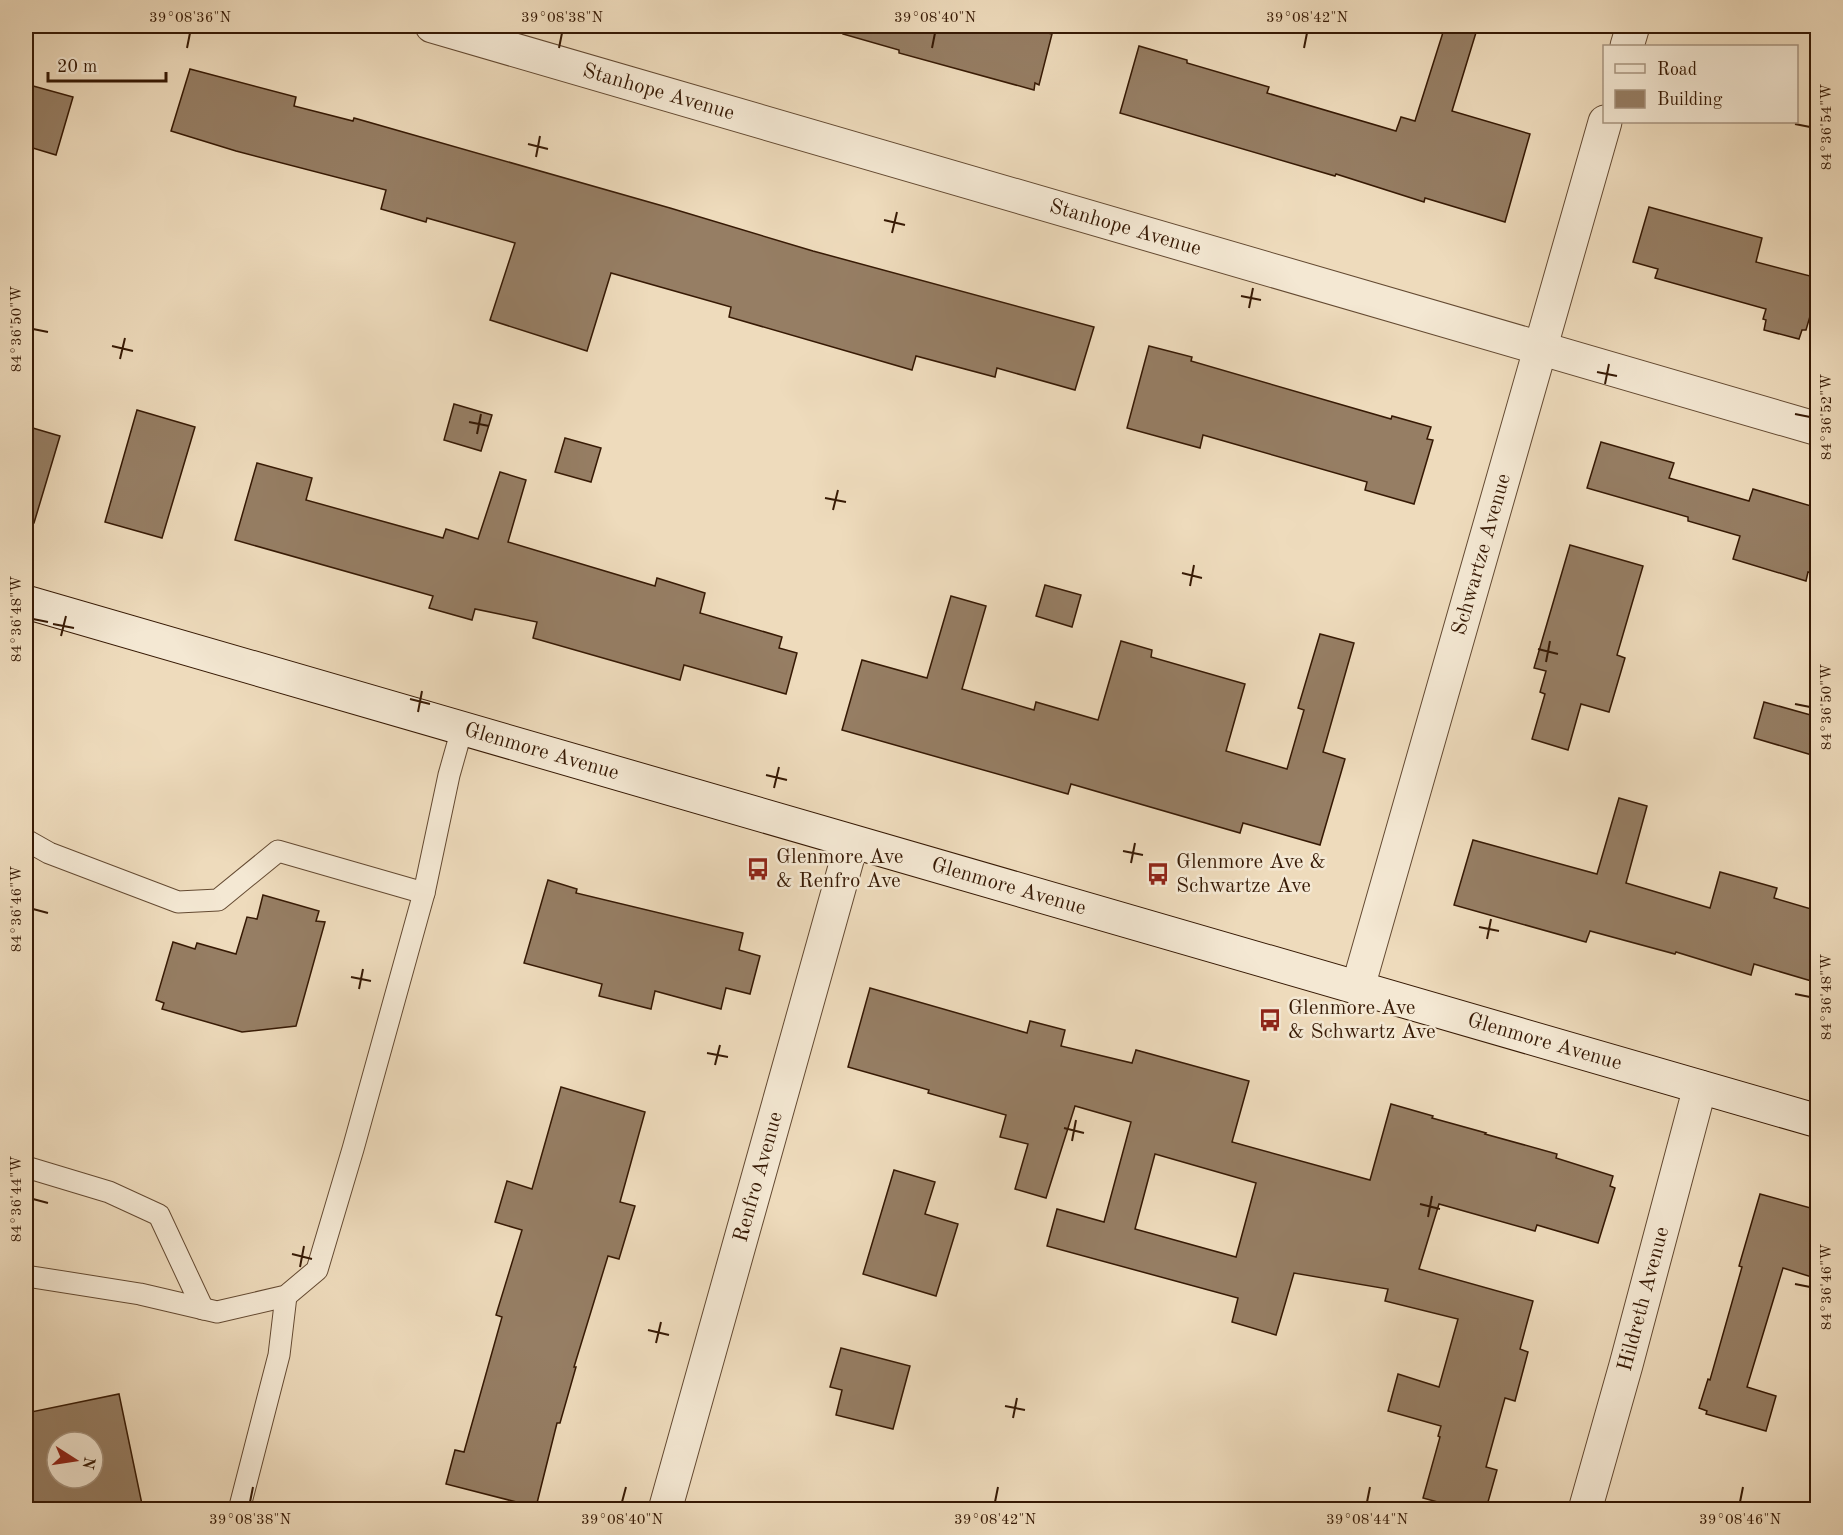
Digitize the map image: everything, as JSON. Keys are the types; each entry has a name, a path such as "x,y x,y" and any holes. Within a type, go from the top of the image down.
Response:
{"street":[{"name":"Stanhope Avenue","path":"432,26 1818,429"},
{"path":"1627,45 1633,26"},
{"name":"Schwartze Avenue","path":"1358,987 1605,123"},
{"name":"Glenmore Avenue","path":"26,602 1818,1121"},
{"name":"Renfro Avenue","path":"665,1509 852,842"},
{"name":"Hildreth Avenue","path":"1585,1509 1700,1087"}],"lane":[{"path":"26,1276 140,1294 217,1312 286,1296 317,1270 424,893 449,775 462,729"},
{"path":"26,840 49,853 178,902 218,900 278,851 424,893"},
{"path":"26,1167 109,1192 159,1215 202,1309"},
{"path":"239,1509 279,1355 286,1296"}],"building":[{"path":"845,26 1020,26 1052,34 1039,85 1035,83 1034,90 899,53 899,50 843,34"},
{"path":"1445,26 1478,26 1452,111 1530,134 1505,222 1425,198 1424,202 1336,174 1335,176 1120,113 1139,46 1269,87 1267,93 1396,131 1401,117 1415,121"},
{"path":"190,69 296,97 294,106 353,121 354,118 813,251 1094,327 1075,390 997,368 995,377 916,356 912,370 729,317 731,307 611,273 587,351 490,320 515,243 427,218 426,222 381,209 386,190 236,151 171,131"},
{"path":"26,84 73,97 56,155 26,146"},
{"path":"1649,207 1762,238 1756,262 1818,278 1818,289 1806,330 1802,330 1799,339 1764,330 1766,320 1763,319 1766,309 1655,278 1658,269 1633,262"},
{"path":"1149,346 1192,357 1191,361 1391,419 1392,416 1431,427 1427,439 1433,440 1414,504 1365,490 1367,482 1203,435 1200,448 1127,428"},
{"path":"454,404 492,415 481,451 444,440"},
{"path":"137,410 195,427 162,538 105,522"},
{"path":"26,426 60,436 34,523 26,522"},
{"path":"565,438 601,448 591,482 555,472"},
{"path":"1601,442 1674,463 1669,478 1749,501 1753,489 1818,508 1818,575 1808,572 1806,581 1733,559 1740,536 1688,521 1688,517 1587,488"},
{"path":"257,463 312,478 306,500 443,538 446,529 478,539 500,472 526,480 508,542 655,586 657,578 705,593 700,613 782,637 779,648 797,653 786,694 684,665 680,680 533,638 537,622 475,609 472,620 429,608 433,596 235,540"},
{"path":"1570,545 1643,566 1617,655 1625,658 1609,712 1581,704 1568,750 1532,739 1545,694 1540,692 1546,671 1534,668"},
{"path":"1045,585 1081,595 1072,627 1036,616"},
{"path":"951,596 986,606 962,689 1034,710 1036,702 1098,720 1121,641 1152,650 1151,657 1245,684 1226,751 1287,769 1304,710 1298,708 1320,634 1354,643 1323,752 1345,759 1320,845 1243,823 1240,833 1071,784 1068,794 842,730 862,660 927,678"},
{"path":"1764,702 1818,717 1818,737 1812,755 1754,738"},
{"path":"1619,798 1647,806 1626,883 1710,908 1720,872 1777,888 1774,898 1818,911 1818,983 1754,964 1751,975 1676,952 1675,954 1590,931 1586,942 1454,905 1473,840 1597,874"},
{"path":"548,880 577,889 576,893 743,933 739,950 760,956 750,994 726,988 721,1009 655,991 651,1009 599,996 602,984 524,963"},
{"path":"263,895 319,911 316,921 325,922 296,1026 242,1032 162,1009 164,1003 156,1000 173,942 195,949 197,943 236,954 247,917 257,919"},
{"path":"870,988 1027,1033 1030,1021 1065,1030 1061,1046 1132,1063 1136,1050 1249,1081 1232,1142 1370,1180 1391,1104 1557,1154 1556,1158 1613,1176 1610,1186 1615,1188 1598,1243 1537,1225 1535,1231 1439,1204 1419,1269 1533,1301 1520,1349 1528,1352 1515,1401 1505,1398 1486,1467 1497,1470 1486,1509 1463,1509 1423,1498 1441,1426 1388,1411 1398,1374 1439,1387 1458,1319 1385,1301 1388,1289 1294,1273 1276,1335 1232,1322 1238,1298 1047,1246 1057,1209 1104,1222 1131,1122 1075,1106 1046,1198 1015,1189 1028,1144 1000,1137 1006,1115 848,1067","holes":["1155,1154 1256,1183 1236,1257 1135,1229"]},
{"path":"561,1087 645,1112 620,1202 635,1206 619,1259 608,1256 574,1367 576,1367 560,1423 557,1423 536,1507 446,1484 455,1450 464,1452 502,1317 496,1315 522,1230 495,1222 507,1181 532,1189"},
{"path":"894,1170 935,1182 925,1214 958,1224 936,1296 863,1274"},
{"path":"1760,1194 1818,1210 1818,1279 1783,1268 1747,1387 1776,1396 1766,1431 1706,1414 1707,1411 1699,1408 1708,1379 1710,1380"},
{"path":"841,1348 910,1366 893,1429 836,1415 842,1390 830,1387"},
{"path":"119,1394 143,1509 26,1509 26,1413"}],"place":[{"name":"Glenmore Ave & Renfro Ave","path":"758,869"},
{"name":"Glenmore Ave & Schwartze Ave","path":"1158,874"},
{"name":"Glenmore Ave & Schwartz Ave","path":"1270,1020"}]}
